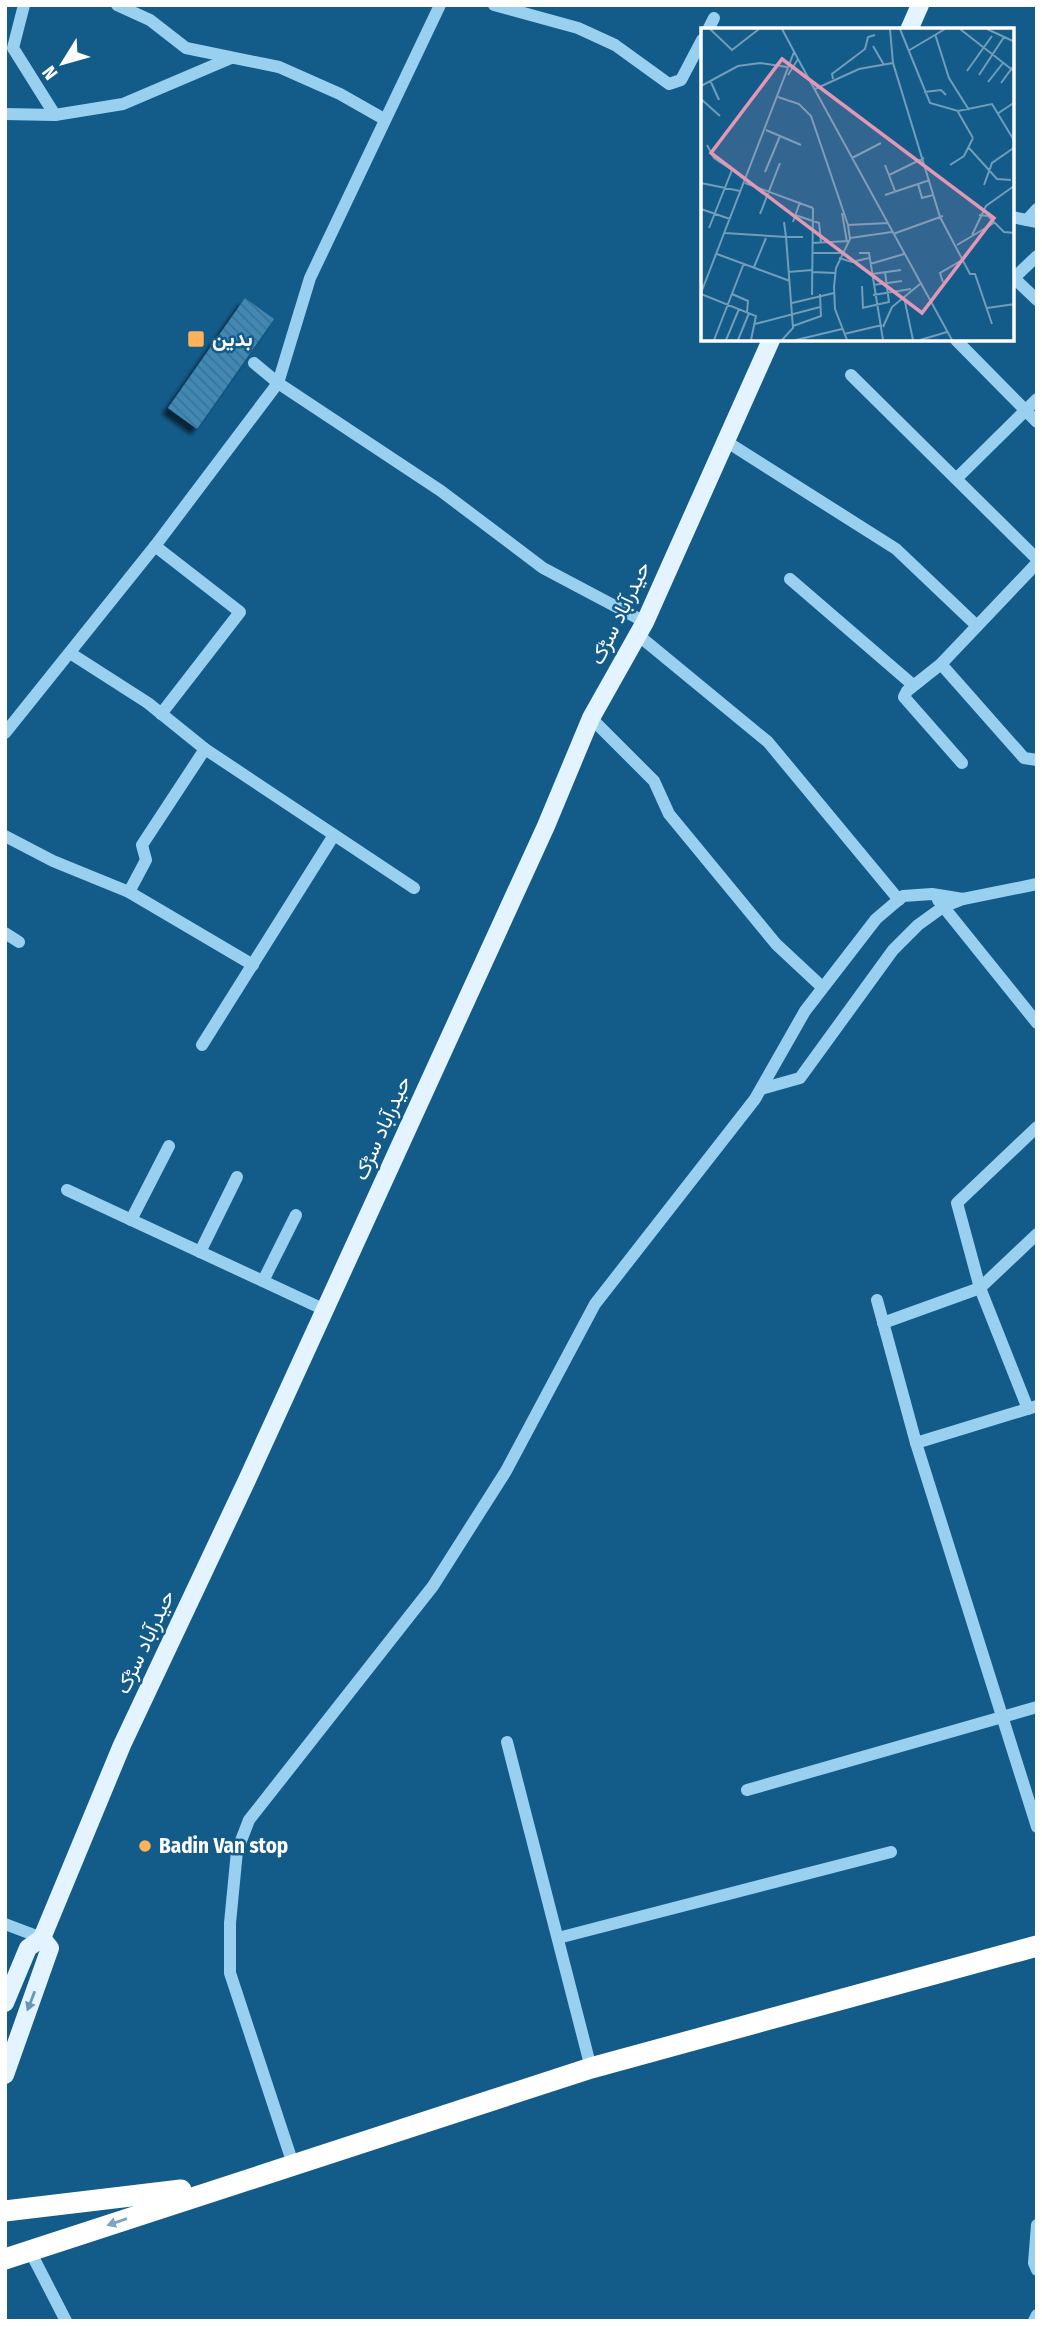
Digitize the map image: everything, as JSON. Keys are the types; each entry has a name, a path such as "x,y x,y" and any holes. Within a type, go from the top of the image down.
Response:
{"highway":[{"path":"5,2259 228,2184 294,2167 591,2068 1037,1946"},
{"path":"5,2211 228,2184"}],"main road":[{"path":"910,28 920,5"},
{"name":"حیدرآباد سڑک","path":"5,2003 28,1948 42,1938 122,1745 325,1310 546,826 592,718 641,628 771,341"},
{"name":"حیدرآباد سڑک","path":"5,2075 50,1948 42,1938"}],"street":[{"path":"24,5 13,48 55,115"},
{"path":"117,5 150,20 186,48 279,67 340,94 384,118"},
{"path":"5,733 155,547 278,383 310,278 440,5"},
{"path":"494,5 578,28 615,45 669,84 681,80 701,42"},
{"path":"5,114 55,115 123,104 232,58"},
{"path":"1014,217 1032,221 1037,209"},
{"path":"1014,277 1037,256"},
{"path":"1014,279 1037,300"},
{"path":"957,341 1037,422"},
{"path":"254,363 278,383 440,491 543,568 641,628 768,742 898,900"},
{"path":"851,375 957,478 1037,561 941,663 913,685 904,697 962,763"},
{"path":"957,478 1037,399"},
{"path":"724,440 896,549 976,626"},
{"path":"155,547 240,612 161,714"},
{"path":"790,579 913,685"},
{"path":"70,653 161,714 205,749 414,888"},
{"path":"941,663 1024,758 1037,760"},
{"path":"592,718 654,781 669,814 776,944 821,986"},
{"path":"129,892 146,860 142,845 205,749"},
{"path":"5,835 53,861 129,892 253,965"},
{"path":"202,1045 334,835"},
{"path":"761,1089 800,1078 893,950 918,925 943,906 963,899 1037,884"},
{"path":"932,894 1037,1023"},
{"path":"294,2167 230,1973 230,1923 237,1851 249,1820 433,1586 506,1471 595,1304 761,1089 821,986 876,919 904,896 932,894 963,899"},
{"path":"5,933 19,942"},
{"path":"916,1443 1032,1407 980,1288 957,1203 1037,1127"},
{"path":"131,1220 169,1146"},
{"path":"200,1252 237,1177"},
{"path":"67,1190 325,1310"},
{"path":"263,1281 296,1215"},
{"path":"883,1323 980,1288 1037,1234"},
{"path":"877,1300 916,1443 1037,1827"},
{"path":"747,1790 1037,1707"},
{"path":"507,1742 591,2068"},
{"path":"558,1938 891,1852"},
{"path":"5,1924 42,1938"},
{"path":"1037,2225 1034,2263 1037,2270"},
{"path":"30,2251 66,2321"},
{"path":"1034,2321 1037,2315"}],"building":[{"path":"245,298 274,319 197,429 168,408"}],"place":[{"name":"بدين","path":"196,339"},
{"name":"Badin Van stop","path":"145,1846"}]}
